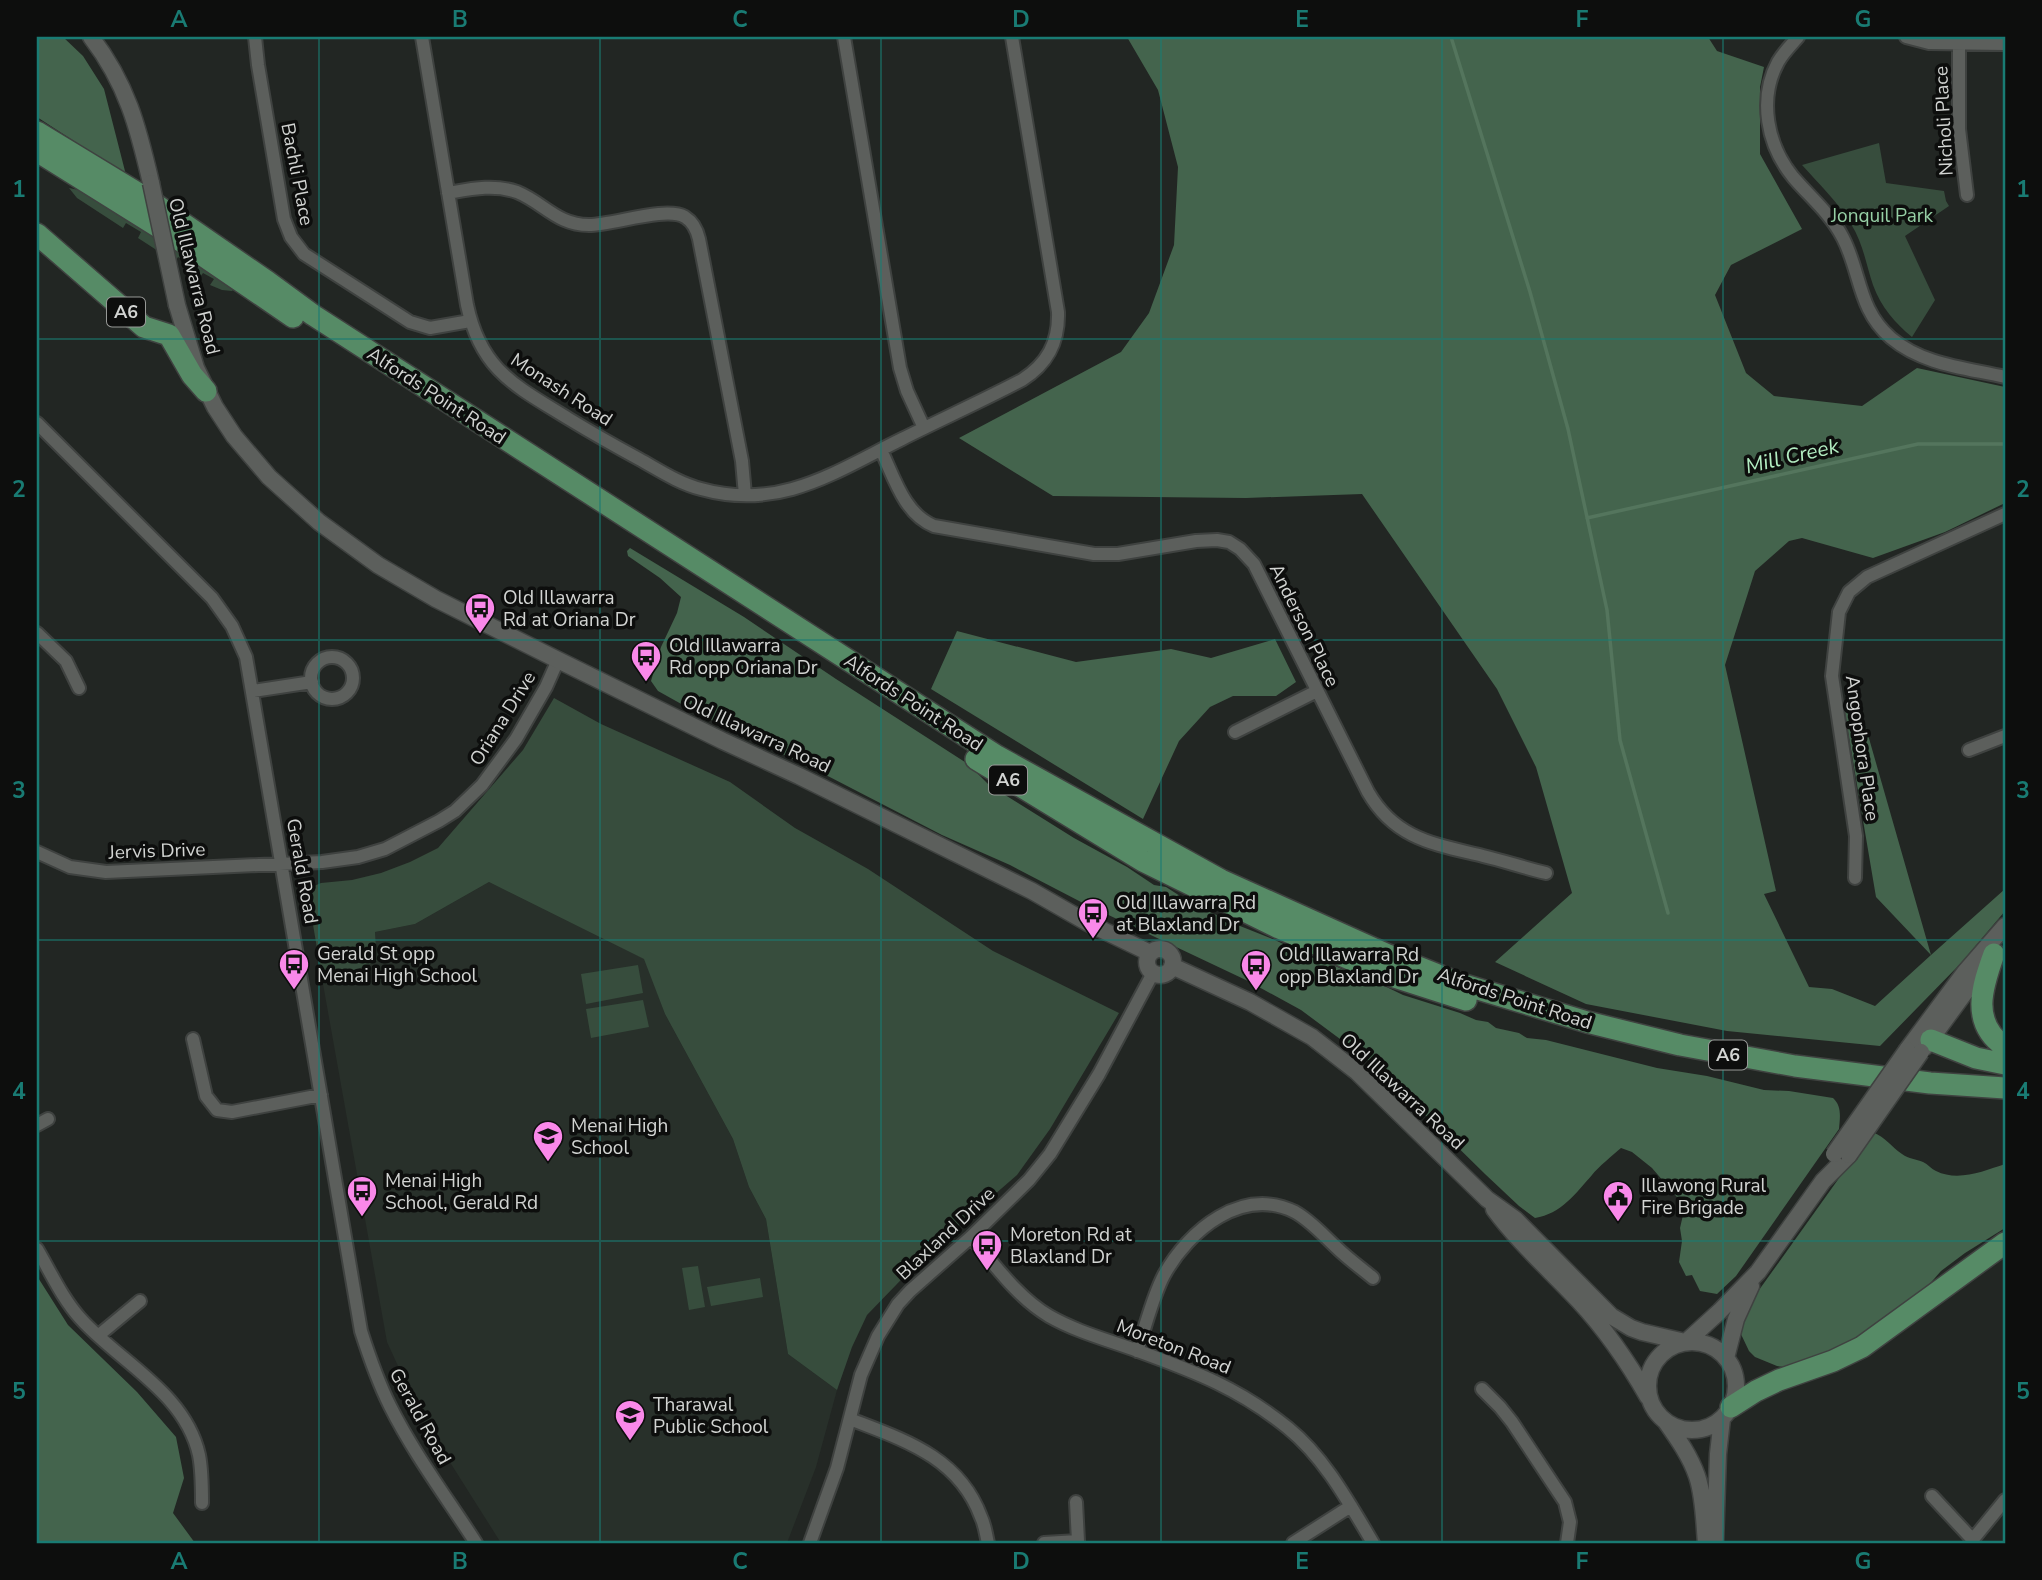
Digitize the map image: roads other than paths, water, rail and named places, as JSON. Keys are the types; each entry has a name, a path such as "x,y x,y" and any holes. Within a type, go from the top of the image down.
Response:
{"highway":[{"name":"Alfords Point Road","path":"37,132 149,200 313,315 997,756 1221,880 1388,955 1458,983 1587,1022 1680,1045 1795,1066 1930,1083 2005,1088"},
{"name":"Alfords Point Road","path":"37,151 189,246 301,322 1012,782 1143,861 1279,928 1379,972 1548,1025 1642,1050 1812,1083 2005,1102"},
{"name":"A6","path":"37,234 144,327 169,335 192,374 206,391"},
{"path":"2000,947 1982,988 1982,1007 1989,1031 2005,1047"},
{"path":"1918,1046 2005,1063"},
{"path":"1727,1413 1756,1391 1863,1347 2005,1243"}],"street":[{"name":"Old Illawarra Road","path":"91,37 113,68 132,108 177,305 196,368 206,391 225,423 252,458 319,522 378,565 413,586 558,660 1032,891 1088,923 1150,953"},
{"name":"Bachli Place","path":"256,37 258,65 284,219 297,247 340,278 419,326 439,328 470,321"},
{"name":"Monash Road","path":"422,37 470,321 478,342 493,365 515,384 563,415 673,478 702,489 745,495 774,493 801,487 838,472 1031,374 1046,361 1058,333 1058,312 1012,37"},
{"path":"844,37 900,368 924,428"},
{"path":"1798,37 1778,62 1770,83 1767,107 1772,142 1784,166 1838,229 1849,254 1861,296 1873,318 1889,337 1923,358 2005,377"},
{"path":"1906,37 1959,45 2005,44"},
{"name":"Nicholi Place","path":"1959,45 1959,129 1967,195"},
{"path":"448,193 485,188 505,189 527,197 559,218 579,224 610,223 662,214 686,217 696,230 742,461 745,495"},
{"name":"Gerald Road","path":"37,423 212,598 232,626 246,657 361,1331 373,1369 409,1441 476,1543"},
{"name":"Anderson Place","path":"881,450 910,509 934,526 1094,554 1118,554 1208,540 1229,542 1254,564 1374,803 1393,824 1412,836 1434,844 1546,873"},
{"name":"Angophora Place","path":"1855,878 1856,836 1832,676 1837,624 1843,602 1857,584 1867,577 2005,514"},
{"path":"37,633 66,661 79,688"},
{"name":"Oriana Drive","path":"282,863 322,862 372,853 403,841 454,811 482,786 505,757 558,660"},
{"path":"253,691 312,682"},
{"path":"1235,732 1317,691"},
{"path":"1969,750 2005,736"},
{"name":"Jervis Drive","path":"37,852 70,867 106,872 282,863"},
{"path":"1685,1342 1758,1272 1918,1046 1965,972 2005,926"},
{"path":"1918,1046 2000,947"},
{"path":"1161,949 1168,952 1172,958 1172,966 1165,974 1153,973 1147,964 1150,953 1161,949"},
{"name":"Old Illawarra Road","path":"1172,966 1290,1023 1335,1054 1357,1072 1487,1199 1515,1219 1611,1315 1631,1328 1685,1342"},
{"name":"Blaxland Drive","path":"810,1543 837,1468 861,1375 878,1336 898,1304 1029,1180 1050,1154 1099,1074 1153,973"},
{"path":"193,1039 206,1096 217,1110 232,1112 321,1095"},
{"name":"Old Illawarra Road","path":"1487,1199 1510,1231 1596,1321 1624,1357 1651,1402"},
{"path":"1137,1351 1163,1278 1173,1260 1212,1221 1239,1207 1272,1205 1297,1213 1373,1278"},
{"name":"Moreton Road","path":"971,1237 1013,1287 1060,1322 1216,1381 1254,1402 1310,1449 1351,1506 1373,1543"},
{"path":"37,1249 80,1318 156,1387 187,1424 199,1454 202,1503"},
{"path":"1726,1358 1736,1319 1758,1272"},
{"path":"99,1335 140,1301"},
{"path":"1706,1543 1697,1478 1684,1448 1651,1402 1648,1391 1649,1380 1657,1360 1673,1346 1685,1342 1701,1343 1715,1348 1733,1369 1736,1382 1735,1395 1727,1413 1718,1454 1715,1543"},
{"path":"1482,1389 1512,1422 1565,1502 1570,1522 1567,1543"},
{"path":"1666,1422 1695,1430 1709,1427 1727,1413"},
{"path":"850,1419 912,1443 942,1462 965,1487 981,1516 988,1543"},
{"path":"1932,1496 1971,1541 2005,1500"},
{"path":"1044,1543 1078,1542 1076,1502"},
{"path":"1293,1543 1351,1506"}],"waterway":[{"path":"1451,37 1530,292 1568,429 1607,610 1620,740 1668,913"},
{"name":"Mill Creek","path":"1587,518 1918,444 2005,444"}],"place":[{"name":"Old Illawarra Rd at Oriana Dr","path":"480,635"},
{"name":"Old Illawarra Rd opp Oriana Dr","path":"646,683"},
{"name":"Old Illawarra Rd at Blaxland Dr","path":"1093,940"},
{"name":"Gerald St opp Menai High School","path":"294,991"},
{"name":"Old Illawarra Rd opp Blaxland Dr","path":"1256,992"},
{"name":"Menai High School","path":"548,1163"},
{"name":"Menai High School, Gerald Rd","path":"362,1218"},
{"name":"Illawong Rural Fire Brigade","path":"1618,1223"},
{"name":"Moreton Rd at Blaxland Dr","path":"987,1272"},
{"name":"Tharawal Public School","path":"630,1442"}],"park label":[{"name":"Jonquil Park","path":"1882,215"}]}
